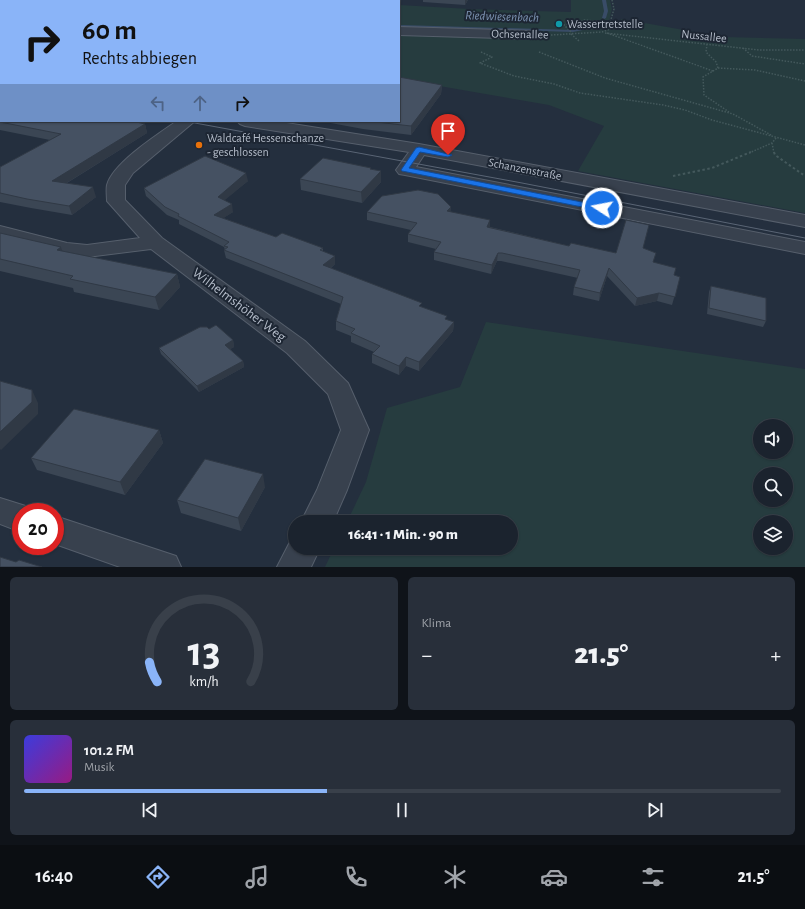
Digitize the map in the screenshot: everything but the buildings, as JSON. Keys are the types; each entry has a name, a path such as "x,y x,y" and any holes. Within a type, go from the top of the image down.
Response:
{"street":[{"name":"Ochsenallee","path":"400,31 533,35"},
{"name":"Wilhelmshöher Weg","path":"186,122 143,154 116,185 116,201 154,242 296,347 339,390 355,430 332,490 320,515"},
{"name":"Schanzenstraße","path":"251,122 419,149 805,221"},
{"path":"419,149 405,170 805,248"},
{"path":"10,234 67,249 87,251 154,242"},
{"path":"0,511 12,515"},
{"path":"64,533 164,567"},
{"path":"294,567 300,555"}],"path":[{"path":"602,32 608,30 611,23 614,9 612,0"},
{"path":"579,41 564,25 573,24 580,20 611,23"},
{"name":"Nussallee","path":"602,32 743,48 805,50"},
{"name":"Ochsenallee","path":"533,35 602,32"},
{"path":"606,33 713,71"},
{"path":"533,35 526,40 534,49 598,75 732,114"},
{"path":"707,44 706,52 716,62 718,68"},
{"path":"743,48 752,56 805,64"},
{"path":"478,51 492,57 480,62 514,76 554,84 580,93 678,108 776,138 805,145"},
{"path":"776,138 732,114 704,95 703,77 718,68 755,70 805,81"},
{"path":"653,193 662,180 675,175 712,168 772,143 776,138"},
{"path":"772,143 775,155 805,176"}],"green space":[{"path":"571,0 610,0 612,9 607,30 622,19 723,37 805,39 805,213 578,171 604,126 549,105 400,79 400,5 571,12"},
{"path":"486,322 805,369 805,567 325,567 331,555 518,555 518,515 350,515 366,482 387,408 460,387"}],"waterway":[{"name":"Riedwiesenbach","path":"604,0 606,11 604,18"},
{"name":"Riedwiesenbach","path":"401,26 573,31 601,25"}],"tram line":[{"path":"189,122 522,183 805,238"}],"place":[{"name":"Wassertretstelle","path":"559,24"},
{"name":"Waldcafé Hessenschanze - geschlossen","path":"199,145"}],"route":[{"path":"448,155 419,149 405,170 602,208"}]}
